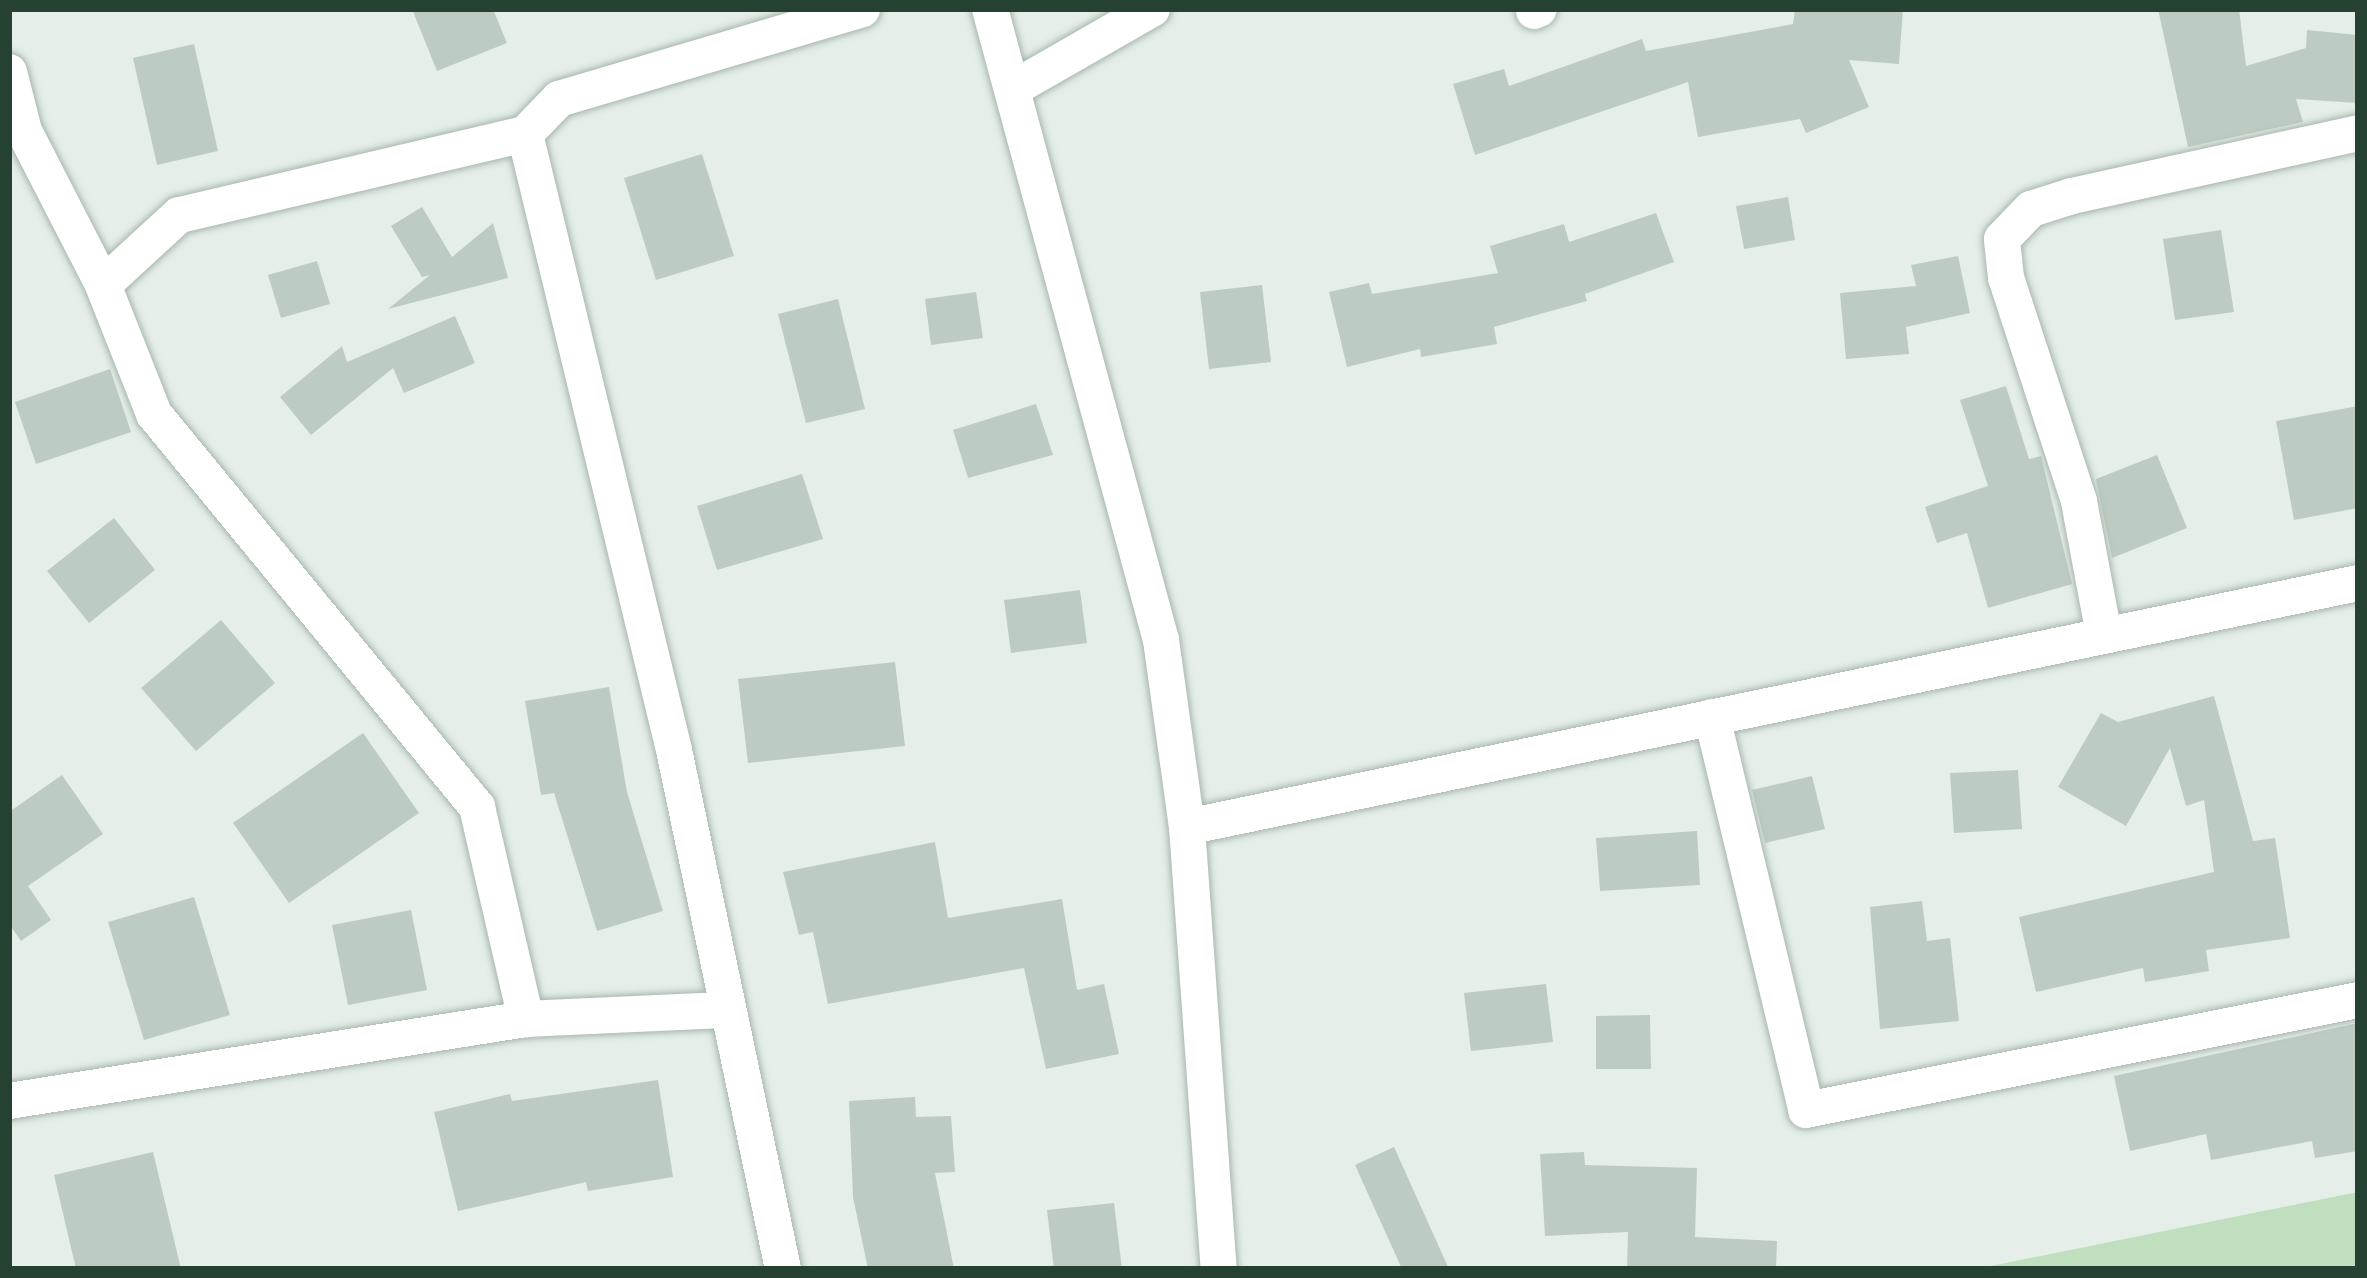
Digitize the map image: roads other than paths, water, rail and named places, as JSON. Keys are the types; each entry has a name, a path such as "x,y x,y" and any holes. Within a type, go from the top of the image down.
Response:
{"street":[{"path":"103,285 179,214 525,134 559,99 862,9"},
{"path":"990,9 1161,640 1187,827 1219,1269"},
{"path":"1014,88 1152,9"},
{"path":"9,72 24,131 103,285 154,414 477,807 526,1019"},
{"path":"2104,635 2079,501 2006,278 2002,238 2031,209 2072,196 2358,133"},
{"path":"525,134 728,1010 783,1269"},
{"path":"1187,827 2358,584"},
{"path":"1712,718 1806,1110 2358,1000"},
{"path":"9,1101 526,1019 728,1010"}]}
